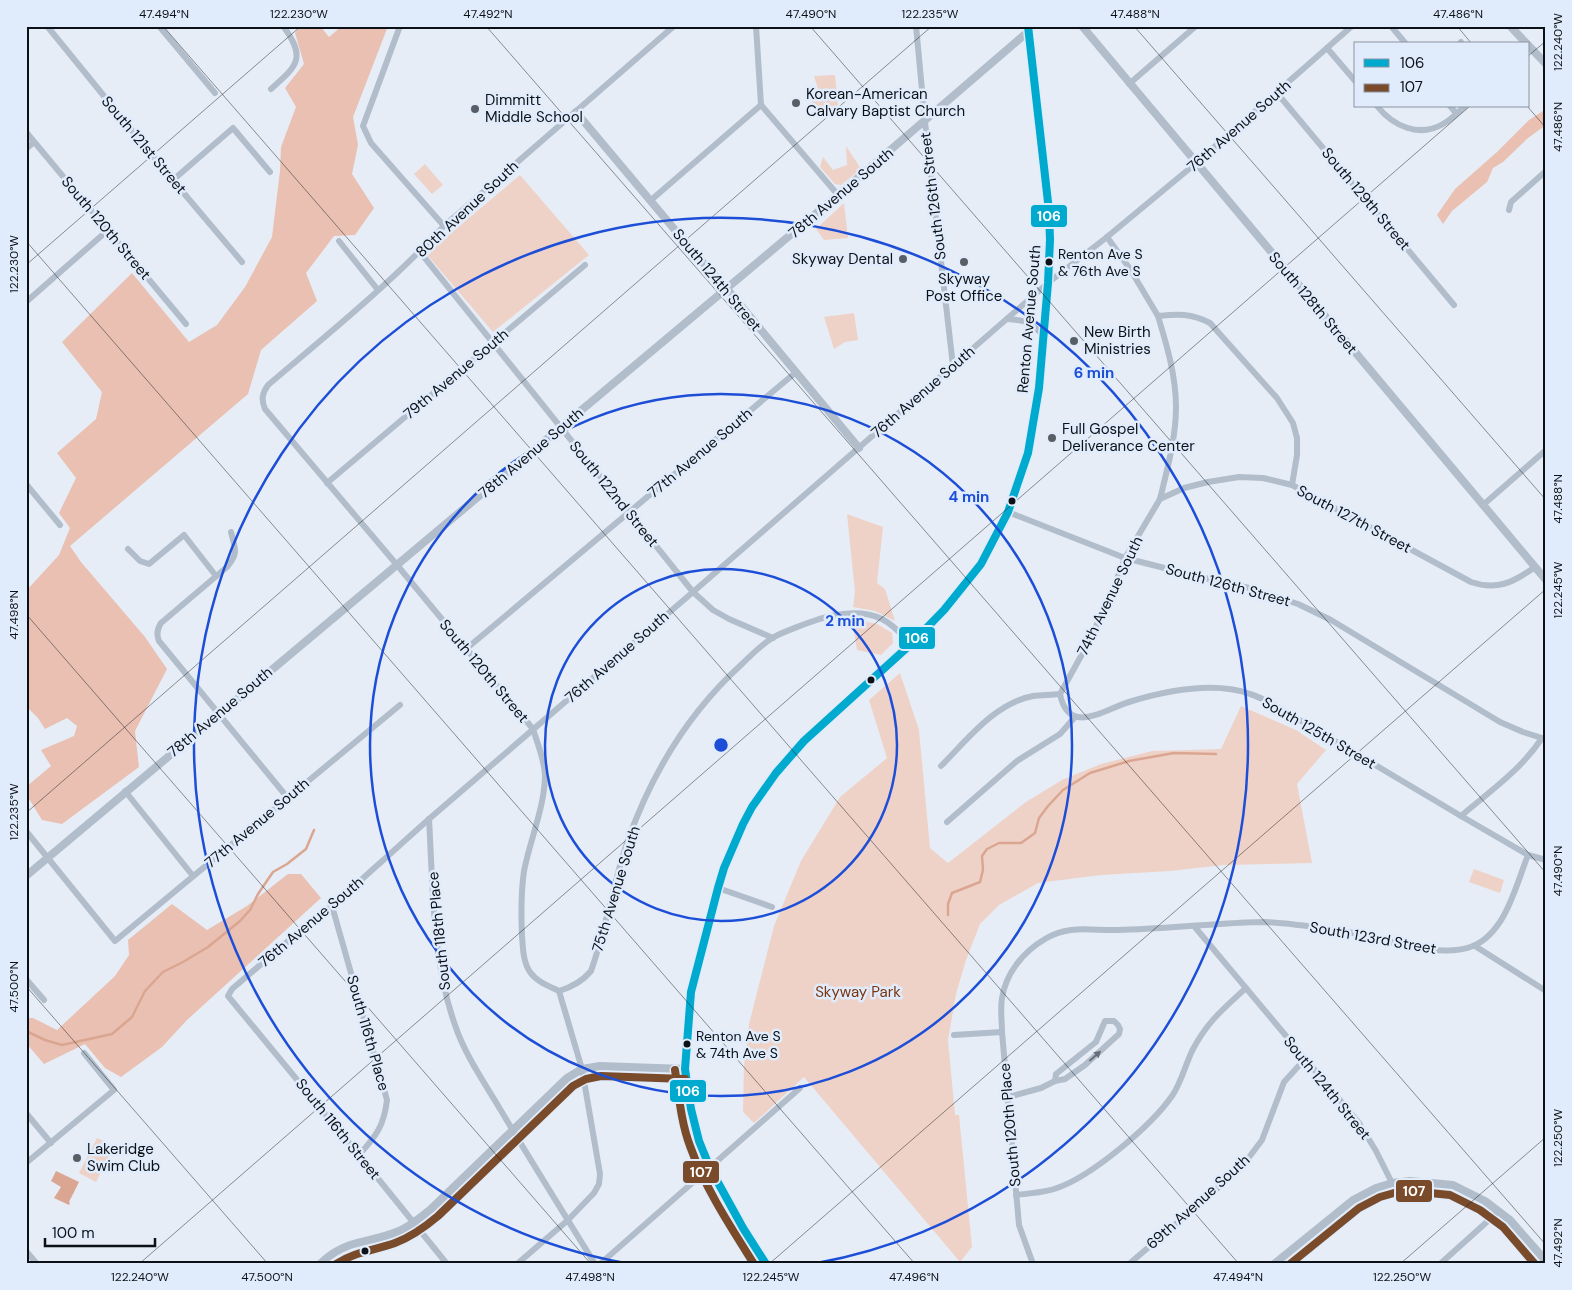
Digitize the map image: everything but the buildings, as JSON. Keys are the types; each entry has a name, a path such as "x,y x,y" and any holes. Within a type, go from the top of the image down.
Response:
{"main road":[{"name":"Renton Avenue South","path":"766,1264 743,1228 710,1168 698,1136 691,1108 685,1069 691,992 724,868 752,807 776,774 804,741 911,644 944,610 981,564 1008,512 1031,438 1039,388 1050,240 1049,211 1030,28"}],"street":[{"name":"South 121st Street","path":"47,26 242,262"},
{"path":"159,26 216,94"},
{"path":"271,89 293,70 296,64 297,58 292,40 283,26"},
{"path":"400,26 363,126 371,142 444,226"},
{"name":"80th Avenue South","path":"262,394 268,385 420,252 444,226 674,26"},
{"path":"756,26 761,105 838,195"},
{"name":"South 126th Street","path":"916,26 924,122 953,366"},
{"name":"South 128th Street","path":"1082,26 1195,164 1546,580"},
{"path":"1129,84 1196,26"},
{"name":"76th Avenue South","path":"228,996 232,989 240,982 332,906 429,819 1048,283 1107,238 1195,164 1277,94 1352,26"},
{"path":"1391,26 1404,42"},
{"path":"1510,26 1523,42"},
{"name":"78th Avenue South","path":"26,876 727,289 924,122 1030,28"},
{"path":"1327,48 1354,80"},
{"path":"1530,50 1546,64"},
{"name":"South 129th Street","path":"1277,94 1454,304"},
{"path":"650,200 761,105"},
{"path":"1378,108 1388,118 1406,128 1419,130 1434,128 1444,124 1462,108"},
{"path":"1452,108 1456,113"},
{"name":"South 124th Street","path":"576,112 859,448"},
{"path":"173,180 233,128 270,172"},
{"name":"South 120th Street","path":"26,132 186,324"},
{"path":"26,149 34,142"},
{"path":"1509,210 1511,202 1546,171"},
{"path":"26,302 108,230"},
{"path":"1107,238 1130,268 1158,316"},
{"path":"339,241 378,290"},
{"name":"South 122nd Street","path":"420,252 693,592 713,610 773,638"},
{"name":"79th Avenue South","path":"327,483 585,265"},
{"name":"South 127th Street","path":"1158,316 1180,314 1197,316 1210,323 1278,398 1293,424 1297,438 1297,456 1292,485 1479,585 1502,585 1517,580 1535,567"},
{"name":"74th Avenue South","path":"1060,694 1109,600 1125,558 1160,499 1170,452 1176,407 1171,359 1158,316"},
{"path":"1007,319 1028,322 1043,336"},
{"name":"77th Avenue South","path":"466,649 795,373"},
{"name":"South 120th Street","path":"262,394 262,402 265,409 533,729 544,767 545,778 543,799 524,870 522,891 523,948 525,963 531,974 543,984 559,991"},
{"path":"1483,505 1546,450"},
{"path":"1160,499 1184,488 1239,477 1262,478 1292,485"},
{"path":"26,484 60,525"},
{"name":"South 126th Street","path":"1008,512 1125,558 1249,588 1298,604 1331,620 1500,722 1523,732 1544,738"},
{"path":"231,532 235,557 216,576 161,623 157,632 159,641 287,797"},
{"path":"128,549 140,561 149,564 184,535 216,576"},
{"name":"75th Avenue South","path":"559,991 572,987 584,980 591,972 628,841 654,778 700,706 723,680 773,638 820,618 850,614 871,616 883,620 892,626 911,644"},
{"name":"South 125th Street","path":"1075,716 1088,717 1130,702 1184,690 1205,688 1228,689 1249,693 1271,703 1528,855"},
{"path":"941,766 988,720 1004,708 1019,701 1033,696 1060,694 1065,708 1075,716 1060,734 1017,761 947,822"},
{"name":"77th Avenue South","path":"48,857 115,941 400,705"},
{"path":"1460,816 1522,764 1544,738"},
{"path":"125,792 193,876"},
{"name":"South 118th Place","path":"429,819 434,913 440,967 454,1025 463,1046 568,1220"},
{"path":"26,831 48,857"},
{"path":"1546,860 1528,855 1506,912 1498,926 1488,937 1475,946 1546,991"},
{"path":"718,888 772,908"},
{"name":"South 116th Place","path":"332,906 387,1100 383,1124 377,1135 360,1155"},
{"name":"South 123rd Street","path":"1002,1032 1002,999 1010,973 1032,948 1046,938 1079,928 1116,930 1264,922 1364,935 1431,950 1460,950 1475,946"},
{"name":"South 124th Street","path":"1194,926 1359,1123 1392,1183"},
{"path":"26,979 44,1000"},
{"path":"1016,1195 1040,1192 1065,1185 1100,1164 1134,1137 1173,1096 1191,1053 1203,1032 1215,1017 1246,988"},
{"path":"517,1264 568,1220 594,1193 599,1184 599,1164 582,1069 559,991"},
{"name":"South 116th Street","path":"228,996 360,1155 447,1264"},
{"path":"1008,1097 1065,1079 1114,1040 1119,1034 1120,1029 1118,1025 1114,1021 1105,1021 1096,1042 1056,1074 1055,1081"},
{"path":"954,1035 1002,1032"},
{"name":"South 120th Place","path":"1002,1032 1019,1225 1033,1264"},
{"path":"26,1163 114,1090 84,1054"},
{"name":"69th Avenue South","path":"1129,1264 1244,1164 1254,1152 1264,1134 1284,1082 1305,1059"},
{"path":"323,1263 348,1246 400,1231 414,1223 431,1209 567,1078 582,1069 600,1066 685,1069"},
{"path":"600,1264 800,1088"},
{"path":"26,1113 51,1143"},
{"path":"1274,1264 1353,1200 1376,1188 1392,1183 1419,1181 1453,1185 1467,1190 1485,1201 1500,1211 1546,1261"},
{"path":"1440,1264 1500,1211"},
{"path":"568,1220 595,1264"},
{"path":"26,1251 37,1264"}],"green space":[{"path":"835,75 838,106 812,108 811,94 818,89 814,76"},
{"path":"846,146 861,169 841,185 835,184 820,167 823,157 833,170 847,165"},
{"path":"425,164 443,185 432,194 414,174"},
{"path":"520,175 589,255 493,332 428,256 438,244"},
{"path":"844,203 848,238 824,240 816,229"},
{"path":"854,313 858,340 845,342 834,349 824,317"},
{"path":"847,514 883,527 877,583 885,589 895,621 875,611 853,607 855,592"},
{"path":"852,619 877,624 892,633 893,643 881,655 857,650"},
{"name":"Skyway Park","path":"900,673 919,730 930,848 948,863 1026,802 1062,780 1101,764 1152,751 1221,749 1241,706 1296,730 1326,750 1297,784 1312,863 1224,865 1170,871 1101,875 1038,883 999,905 980,924 966,960 956,994 948,1040 955,1115 959,1115 972,1247 960,1262 804,1077 754,1123 743,1112 744,1065 749,1024 774,926 801,861 840,797 887,758 869,700"},
{"path":"1474,869 1504,880 1500,893 1469,882"},
{"path":"97,1138 106,1142 112,1150 96,1182 79,1173"}],"shaded area":[{"path":"300,26 320,26 329,37 342,26 388,26 353,117 358,145 352,174 374,208 355,235 334,236 306,273 317,301 261,350 248,394 70,546 81,562 145,637 167,669 135,731 139,767 62,824 42,820 26,794 26,787 51,766 41,750 74,736 77,726 67,718 45,729 38,718 26,706 26,591 59,555 70,528 59,513 76,478 57,453 96,419 102,392 62,342 132,273 189,342 217,325 245,287 272,237 281,147 296,107 285,88 304,64 295,33"},
{"path":"1546,109 1546,125 1528,138 1503,162 1493,168 1487,182 1452,211 1443,224 1437,215 1455,189 1497,152 1529,120"},
{"path":"288,874 301,874 321,898 187,1020 162,1047 121,1077 105,1068 85,1044 44,1064 26,1043 26,1018 33,1018 57,1030 115,976 129,955 128,940 172,904 207,930 247,906"},
{"path":"56,1171 79,1182 69,1205 54,1198 61,1187 51,1181"}],"waterway":[{"path":"948,915 948,904 952,893 980,882 983,870 982,856 987,849 999,843 1021,843 1035,833 1039,818 1048,806 1063,790 1090,773 1129,761 1174,753 1216,754"},
{"path":"26,1031 45,1040 62,1045 112,1034 132,1017 145,991 163,972 208,947 240,921 250,910 273,872 306,849 314,830"}],"transit line":[{"name":"106","path":"766,1264 743,1228 710,1168 699,1141 691,1109 685,1069 691,992 724,868 752,807 776,773 804,741 911,644 944,610 981,564 1008,512 1028,453 1039,388 1050,240 1049,211 1028,26"},
{"name":"107","path":"675,1070 684,1128 696,1162 719,1206 754,1264"},
{"name":"107","path":"336,1264 357,1254 401,1241 428,1224 573,1086 586,1079 601,1076 685,1079"},
{"name":"107","path":"1290,1264 1359,1208 1380,1197 1410,1191 1450,1195 1480,1210 1503,1227 1535,1264"}],"place":[{"name":"Korean-American Calvary Baptist Church","path":"796,103"},
{"name":"Dimmitt Middle School","path":"475,109"},
{"name":"Skyway Dental","path":"903,259"},
{"name":"Skyway Post Office","path":"964,262"},
{"name":"Renton Ave S & 76th Ave S","path":"1049,262"},
{"name":"New Birth Ministries","path":"1074,341"},
{"name":"Full Gospel Deliverance Center","path":"1052,438"},
{"name":"Renton Ave S & 74th Ave S","path":"687,1044"},
{"name":"Lakeridge Swim Club","path":"77,1158"}]}
